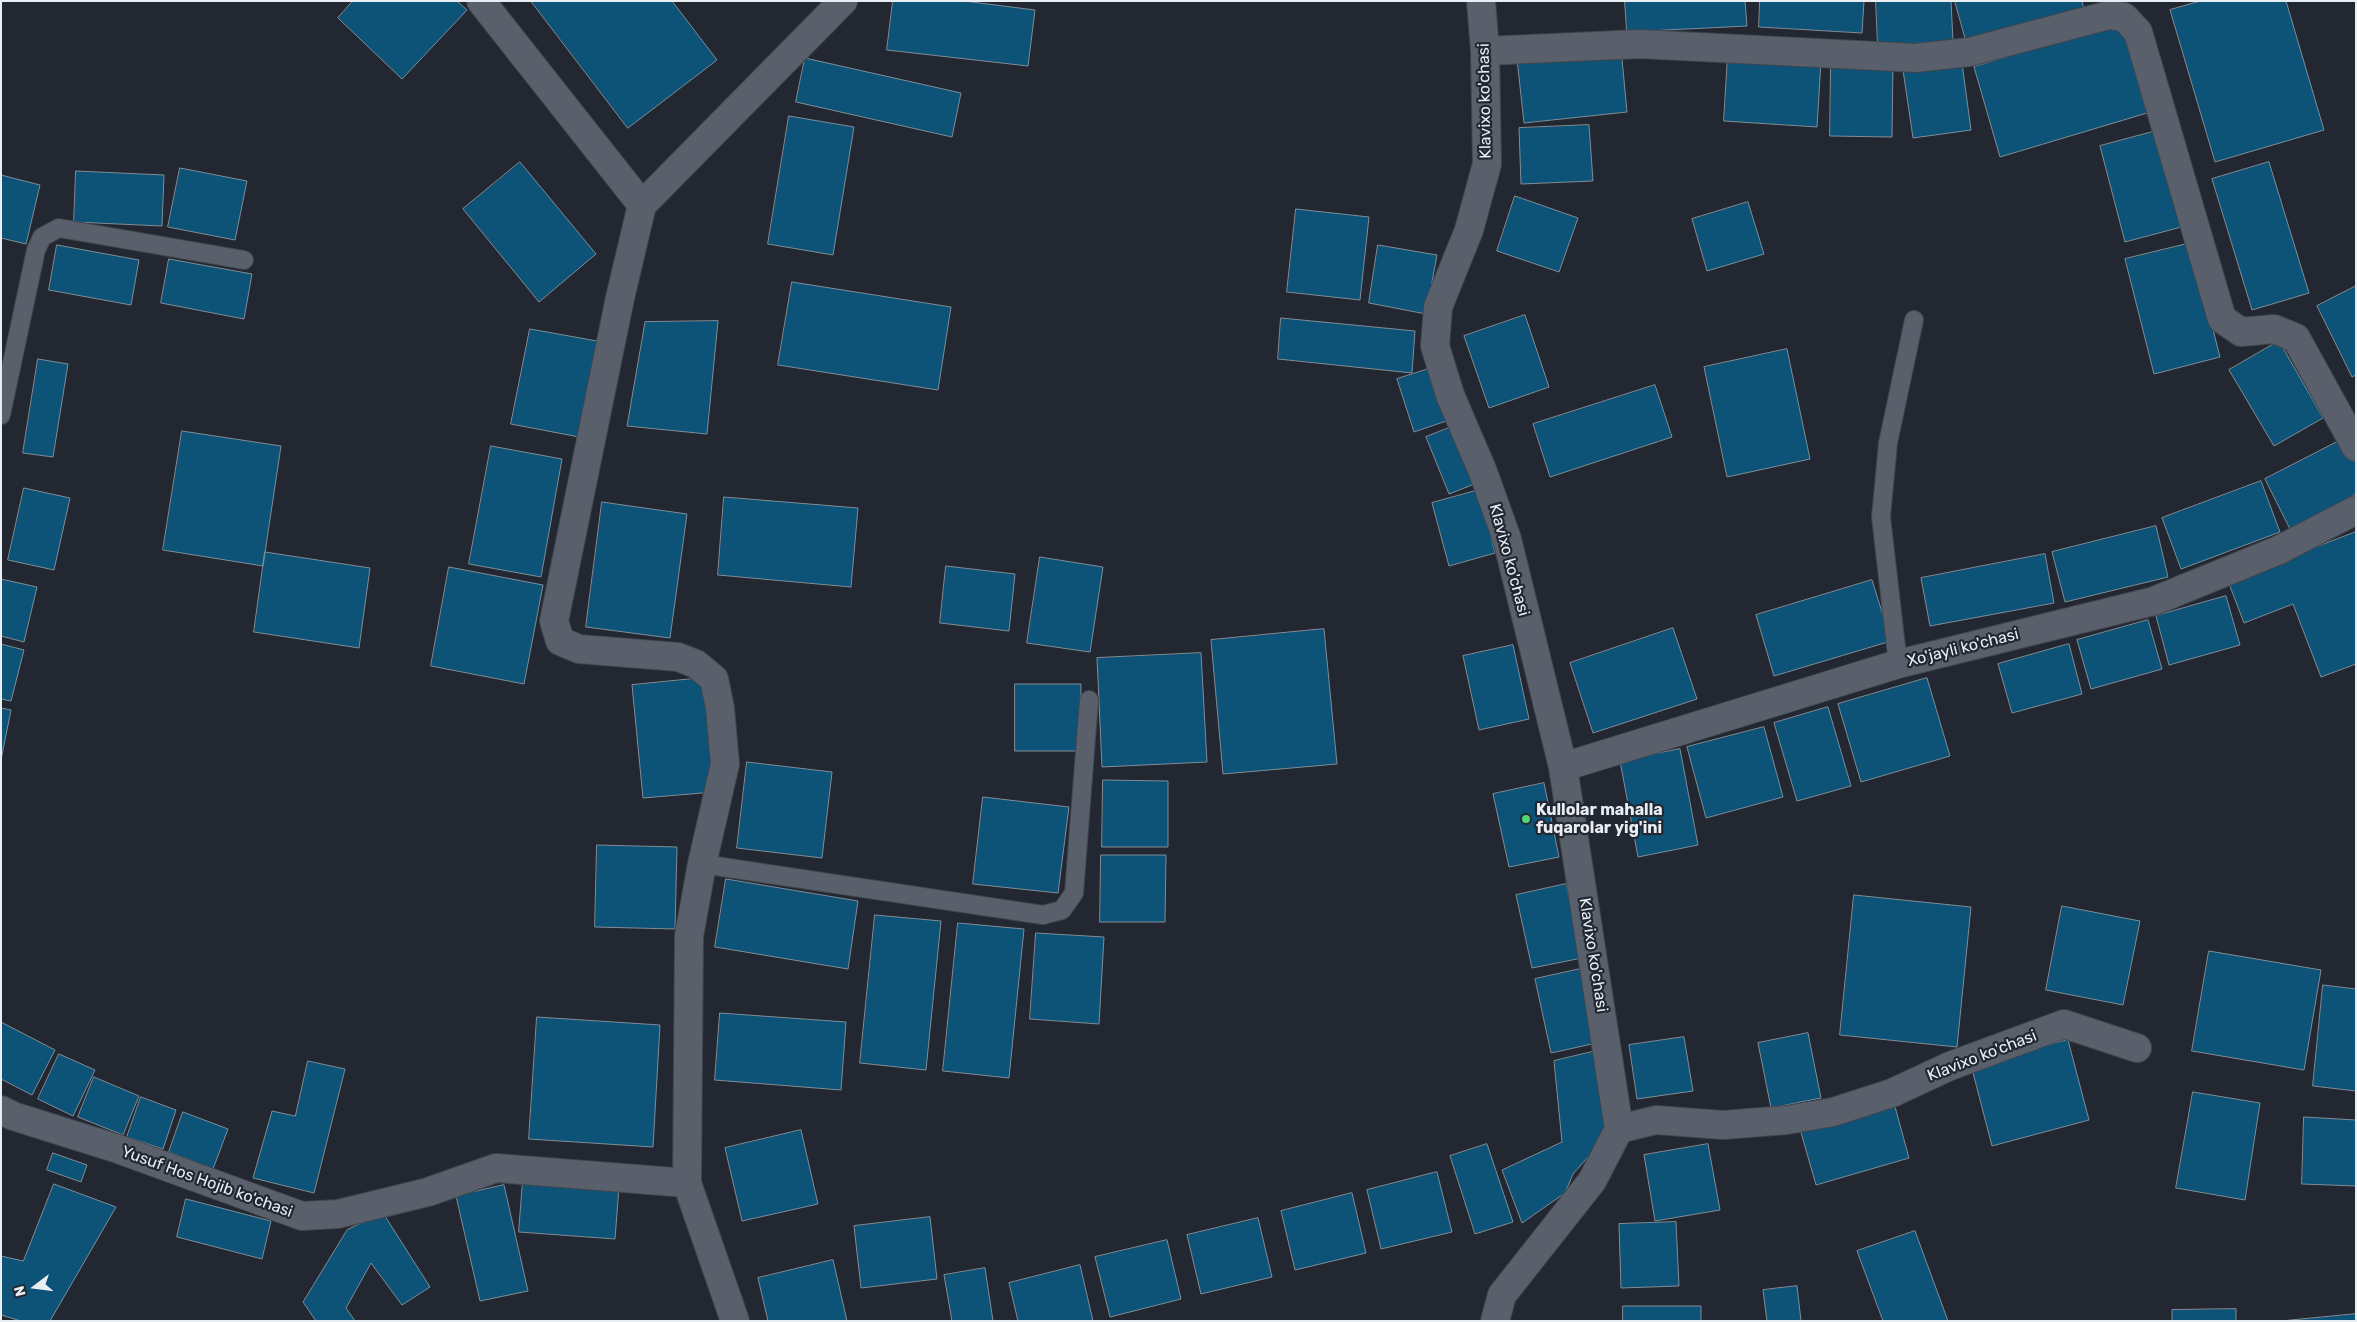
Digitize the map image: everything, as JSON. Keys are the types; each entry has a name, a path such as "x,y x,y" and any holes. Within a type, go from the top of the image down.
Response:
{"street":[{"path":"481,1 642,204"},
{"path":"734,1321 687,1183 689,936 702,864 726,764 720,708 714,678 696,664 678,657 579,650 560,641 554,621 620,298 642,204 843,1"},
{"name":"Klavixo ko'chasi","path":"1480,1 1485,51 1487,164 1469,230 1438,307 1435,346 1450,395 1483,472 1507,538 1563,767 1619,1129 1656,1120 1723,1126 1787,1120 1833,1112 1892,1093 1950,1066 2064,1024 2136,1048"},
{"path":"1485,51 1640,44 1916,58 1969,52 2108,15 2124,18 2138,32 2222,318 2241,332 2274,329 2296,338 2356,447"},
{"name":"Xo'jayli ko'chasi","path":"1563,767 1898,664 2154,601 2279,550 2356,510"},
{"name":"Yusuf Hos Hojib ko'chasi","path":"1,1110 12,1116 118,1150 302,1216 338,1214 428,1192 496,1168 687,1183"},
{"path":"1495,1321 1502,1295 1592,1181 1619,1129"}],"lane":[{"path":"1,415 36,250 42,236 58,228 244,260"},
{"path":"1898,664 1881,517 1888,443 1914,320"},
{"path":"702,864 1043,915 1062,910 1074,893 1090,700"}],"building":[{"path":"353,1 457,1 467,10 402,79 338,18"},
{"path":"531,1 672,1 717,60 628,128"},
{"path":"893,1 964,1 1035,10 1028,66 887,50"},
{"path":"1625,1 1745,1 1747,26 1627,32"},
{"path":"1760,1 1864,1 1862,33 1759,27"},
{"path":"1876,1 1951,1 1953,41 1878,46"},
{"path":"1955,1 2082,1 2085,13 1967,44"},
{"path":"2201,1 2286,1 2324,130 2215,162 2170,10"},
{"path":"2121,23 2147,113 2000,157 1974,67"},
{"path":"1621,48 1627,112 1524,123 1517,59"},
{"path":"1728,55 1821,61 1817,127 1724,121"},
{"path":"805,58 961,93 952,137 796,102"},
{"path":"1831,63 1893,64 1892,137 1830,136"},
{"path":"1962,63 1971,130 1913,138 1903,70"},
{"path":"789,116 854,127 833,255 768,244"},
{"path":"1589,125 1593,181 1521,184 1519,128"},
{"path":"2160,130 2185,226 2125,242 2100,146"},
{"path":"520,162 596,254 539,302 463,209"},
{"path":"2269,162 2309,293 2252,310 2212,179"},
{"path":"180,168 247,181 235,240 168,227"},
{"path":"76,171 164,175 162,226 74,222"},
{"path":"1,175 40,185 26,244 1,238"},
{"path":"1515,196 1578,218 1559,272 1497,251"},
{"path":"1748,202 1764,254 1707,271 1692,219"},
{"path":"1296,209 1369,217 1360,300 1287,292"},
{"path":"2191,243 2220,357 2154,374 2125,259"},
{"path":"57,245 139,260 131,305 49,290"},
{"path":"1378,245 1437,255 1426,314 1369,303"},
{"path":"169,259 252,274 244,319 161,303"},
{"path":"792,282 951,307 938,390 778,365"},
{"path":"2356,286 2356,375 2352,377 2317,306"},
{"path":"1525,315 1549,387 1489,408 1464,336"},
{"path":"1281,318 1415,331 1412,373 1278,359"},
{"path":"718,321 707,434 627,426 645,322"},
{"path":"530,329 597,341 579,437 511,424"},
{"path":"2279,341 2323,418 2274,446 2229,370"},
{"path":"1787,349 1810,459 1727,477 1704,367"},
{"path":"38,359 68,364 53,457 23,453"},
{"path":"1435,367 1452,419 1414,432 1397,379"},
{"path":"1655,385 1672,437 1550,477 1533,424"},
{"path":"1454,426 1477,483 1449,494 1426,437"},
{"path":"182,431 281,446 263,566 163,550"},
{"path":"2343,439 2356,462 2356,494 2290,529 2265,479"},
{"path":"491,446 562,459 541,577 469,564"},
{"path":"2261,481 2280,532 2181,569 2162,518"},
{"path":"24,488 70,498 54,570 8,560"},
{"path":"1479,490 1495,553 1449,566 1432,503"},
{"path":"724,497 858,508 851,587 718,575"},
{"path":"602,502 687,514 670,638 586,627"},
{"path":"2156,526 2168,577 2065,602 2052,552"},
{"path":"2356,532 2356,664 2321,677 2293,604 2244,623 2228,581"},
{"path":"265,552 370,568 359,648 254,632"},
{"path":"2045,554 2054,603 1930,626 1921,578"},
{"path":"1040,557 1103,567 1090,652 1027,643"},
{"path":"946,566 1015,574 1009,631 940,623"},
{"path":"449,567 543,585 524,684 431,666"},
{"path":"1,579 37,587 24,642 1,636"},
{"path":"1872,580 1891,641 1774,676 1756,615"},
{"path":"2226,596 2240,645 2169,665 2156,616"},
{"path":"2148,620 2162,669 2091,689 2077,640"},
{"path":"1673,628 1697,699 1593,733 1570,663"},
{"path":"1324,629 1337,764 1223,774 1211,640"},
{"path":"1,644 24,650 11,701 1,699"},
{"path":"2069,644 2082,694 2012,713 1998,664"},
{"path":"1513,645 1529,719 1479,730 1463,656"},
{"path":"1201,653 1207,762 1102,767 1097,658"},
{"path":"703,678 714,792 643,798 632,685"},
{"path":"1927,678 1950,756 1861,782 1838,704"},
{"path":"1015,684 1081,684 1080,751 1015,751"},
{"path":"1828,707 1851,786 1797,801 1774,723"},
{"path":"1,708 11,710 1,760"},
{"path":"1764,727 1783,797 1706,818 1687,747"},
{"path":"1680,749 1698,845 1638,857 1620,761"},
{"path":"747,762 832,772 822,858 737,848"},
{"path":"1103,780 1168,781 1168,847 1102,847"},
{"path":"1544,783 1559,857 1509,867 1493,794"},
{"path":"983,797 1069,807 1058,893 973,884"},
{"path":"597,845 677,847 675,929 595,927"},
{"path":"1101,855 1166,855 1165,922 1100,922"},
{"path":"726,879 858,901 848,969 715,947"},
{"path":"1566,884 1582,958 1532,968 1516,895"},
{"path":"1854,895 1971,907 1957,1047 1840,1035"},
{"path":"2062,906 2140,921 2123,1005 2046,990"},
{"path":"875,915 941,921 926,1070 860,1063"},
{"path":"958,923 1024,929 1009,1078 943,1071"},
{"path":"1036,933 1104,937 1099,1024 1030,1019"},
{"path":"2209,951 2321,970 2304,1070 2192,1051"},
{"path":"1585,968 1601,1042 1551,1053 1535,979"},
{"path":"2323,985 2356,989 2356,1091 2313,1086"},
{"path":"720,1013 846,1022 841,1090 715,1080"},
{"path":"537,1017 660,1025 653,1147 529,1139"},
{"path":"1,1022 55,1050 32,1095 1,1079"},
{"path":"1808,1033 1821,1098 1771,1108 1758,1043"},
{"path":"1684,1037 1693,1091 1637,1099 1629,1045"},
{"path":"2068,1040 2089,1120 1992,1146 1971,1065"},
{"path":"1596,1051 1612,1130 1573,1174 1565,1193 1522,1223 1502,1170 1562,1142 1554,1061"},
{"path":"59,1054 95,1070 73,1116 38,1099"},
{"path":"308,1061 345,1069 314,1193 253,1178 272,1111 295,1116"},
{"path":"94,1077 139,1096 123,1135 78,1117"},
{"path":"2193,1092 2260,1103 2245,1200 2176,1188"},
{"path":"141,1097 176,1110 163,1149 127,1137"},
{"path":"1894,1103 1909,1158 1816,1185 1800,1129"},
{"path":"183,1112 228,1129 213,1169 169,1152"},
{"path":"2304,1117 2356,1120 2356,1186 2302,1184"},
{"path":"801,1130 818,1204 742,1221 725,1148"},
{"path":"1487,1144 1513,1222 1475,1234 1450,1156"},
{"path":"1708,1144 1720,1210 1655,1221 1644,1155"},
{"path":"53,1153 87,1165 81,1182 47,1170"},
{"path":"1437,1172 1452,1232 1381,1249 1367,1190"},
{"path":"523,1180 619,1187 615,1239 519,1232"},
{"path":"54,1184 116,1207 50,1321 21,1321 1,1315 1,1256 23,1261"},
{"path":"504,1185 528,1291 480,1301 456,1196"},
{"path":"1352,1193 1366,1253 1295,1270 1281,1211"},
{"path":"186,1199 271,1221 262,1259 177,1237"},
{"path":"383,1213 430,1287 402,1305 371,1263 346,1308 355,1321 316,1321 303,1302 347,1230"},
{"path":"930,1217 937,1279 861,1288 854,1226"},
{"path":"1258,1218 1272,1277 1201,1294 1187,1235"},
{"path":"1676,1222 1679,1286 1621,1288 1619,1224"},
{"path":"1915,1231 1948,1321 1883,1321 1857,1251"},
{"path":"1167,1240 1181,1299 1110,1317 1095,1257"},
{"path":"833,1260 847,1321 768,1321 758,1278"},
{"path":"1080,1265 1093,1321 1018,1321 1009,1283"},
{"path":"985,1268 993,1321 952,1321 944,1275"},
{"path":"1797,1286 1801,1321 1767,1321 1763,1290"},
{"path":"1623,1306 1701,1306 1701,1321 1623,1321"},
{"path":"2236,1309 2236,1321 2172,1321 2172,1310"},
{"path":"2356,1314 2356,1321 2281,1321"}],"place":[{"name":"Kullolar mahalla fuqarolar yig'ini","path":"1526,819"}]}
